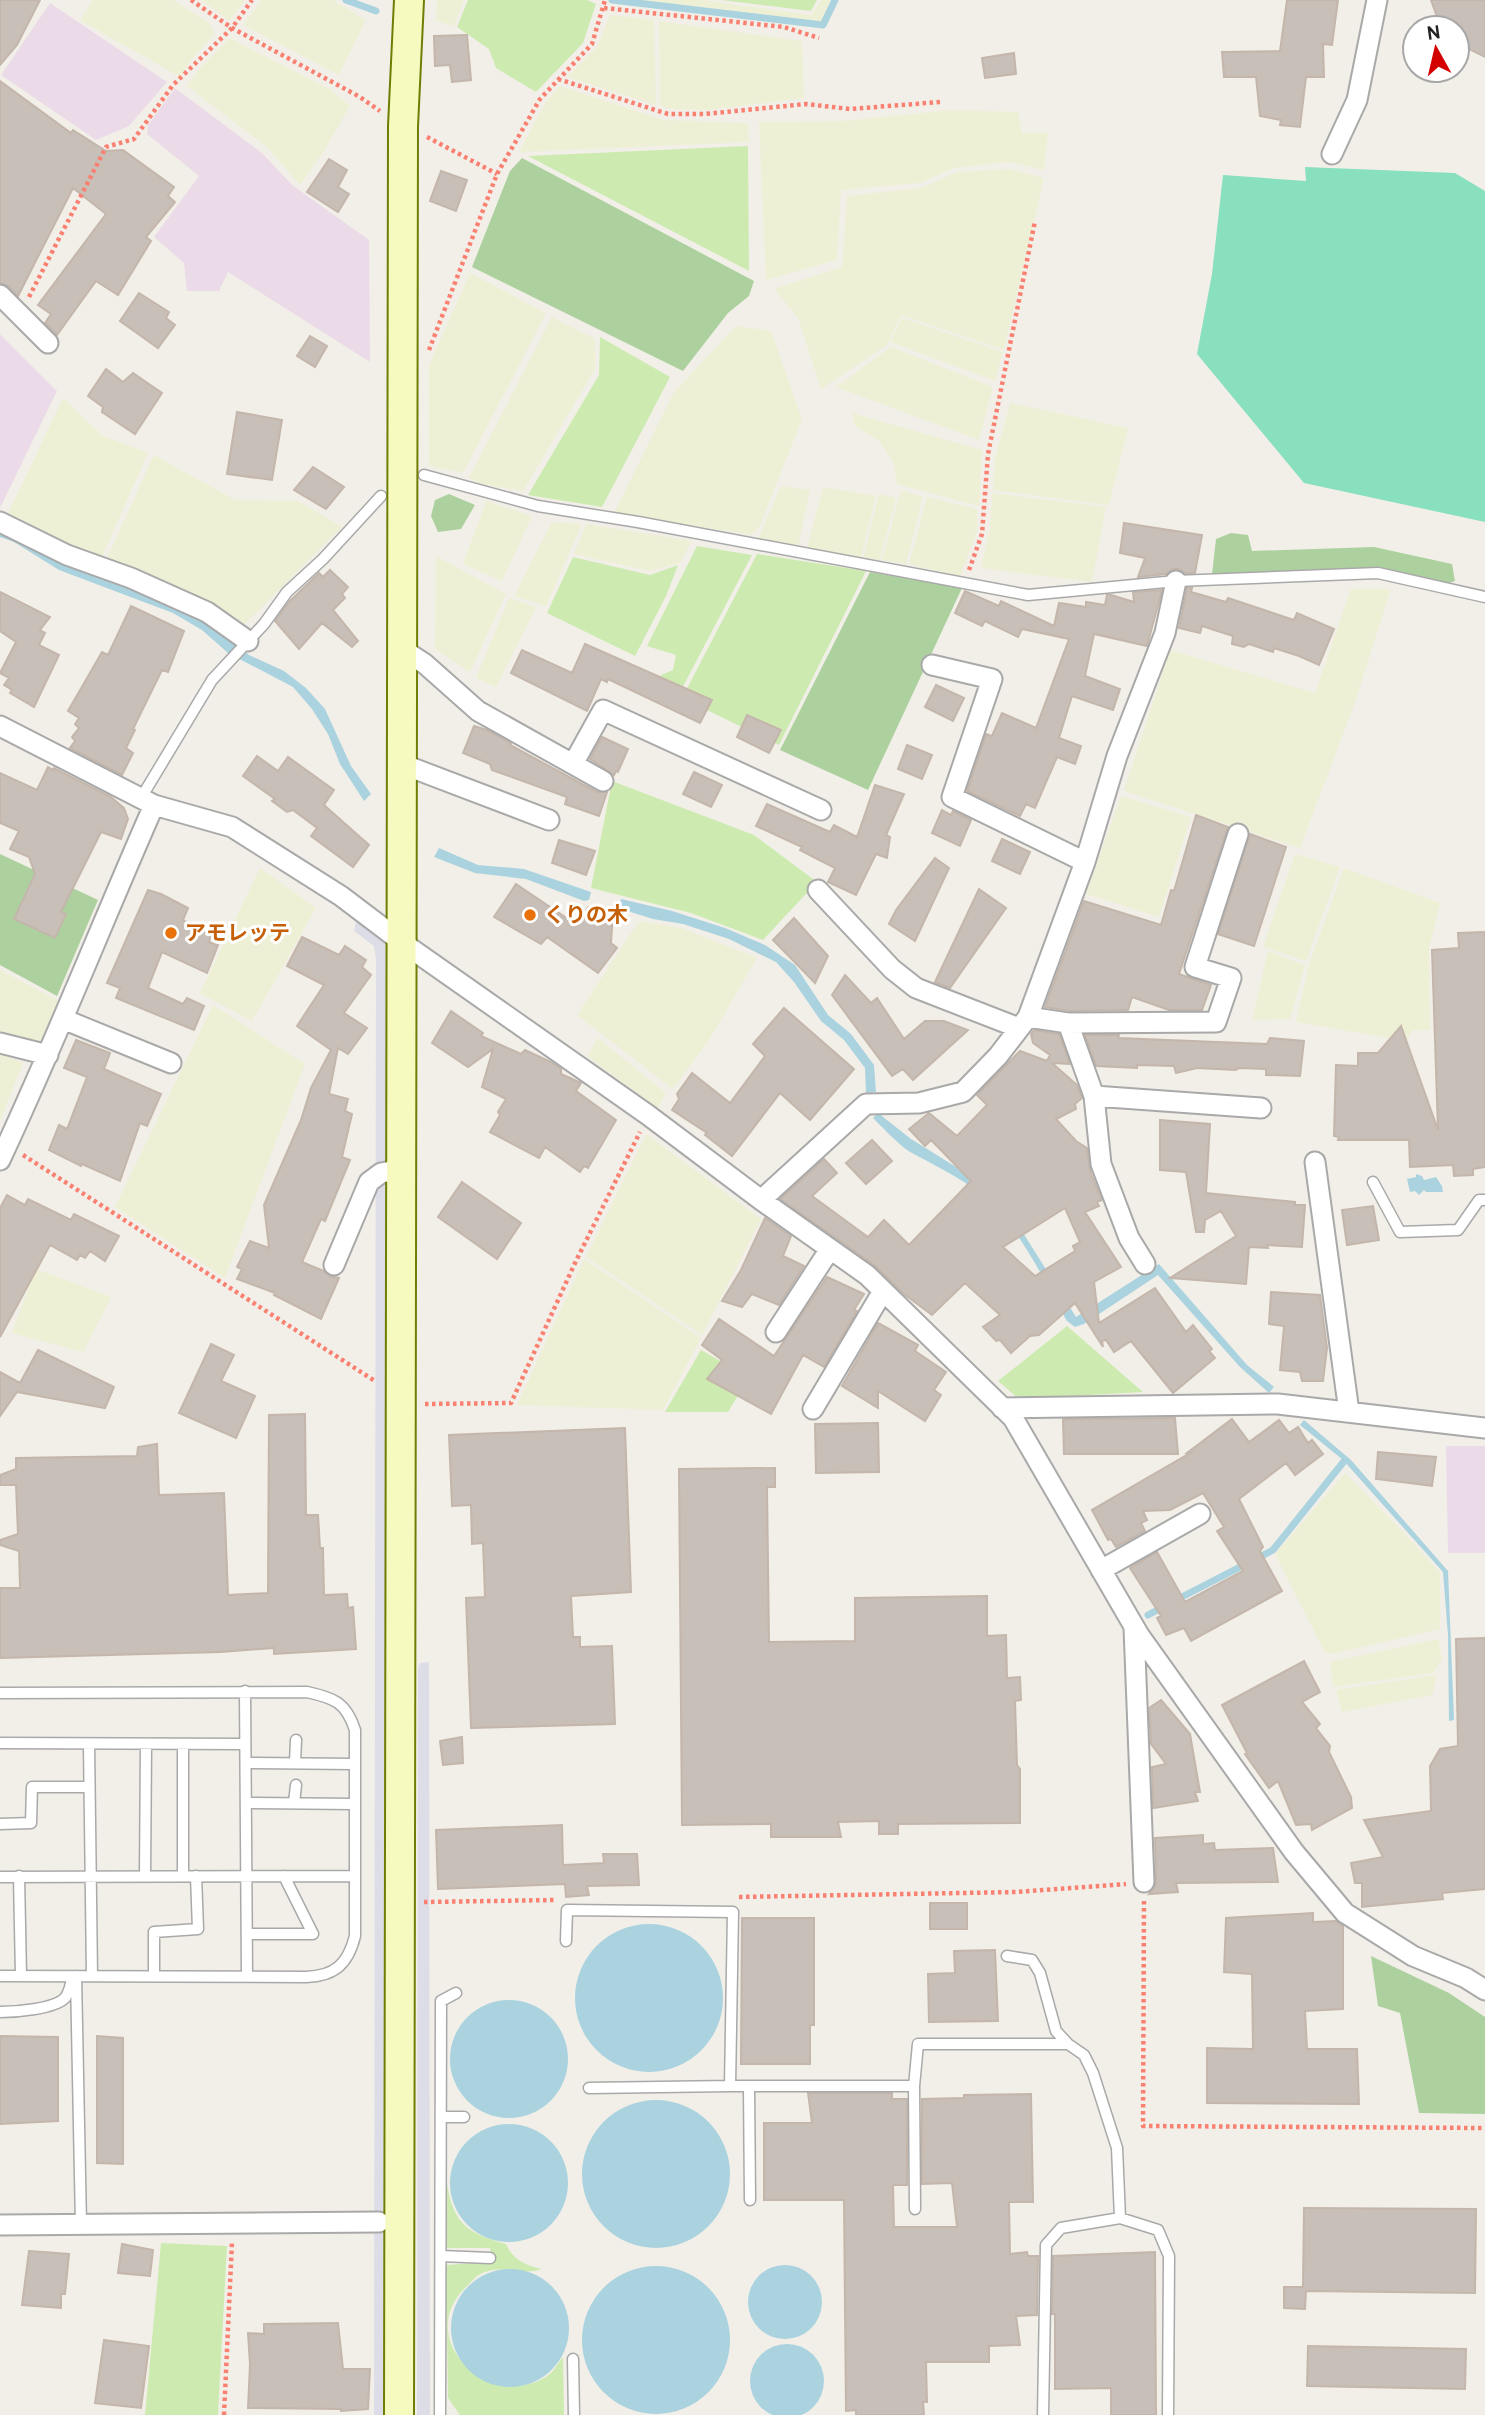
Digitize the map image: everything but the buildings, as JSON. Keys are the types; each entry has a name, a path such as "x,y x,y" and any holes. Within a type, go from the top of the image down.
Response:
{"street":[{"path":"399,2415 403,126 409,0"},
{"path":"1332,154 1357,100 1377,0"},
{"path":"0,295 48,343"},
{"path":"0,522 67,555 131,578 207,612 248,641"},
{"path":"761,1200 866,1104 919,1103 963,1092 998,1056 1023,1022 1085,862 1117,756 1165,633 1175,581"},
{"path":"402,649 425,664 478,711 603,781"},
{"path":"932,665 992,679 952,797 1085,862"},
{"path":"573,764 603,710 821,810"},
{"path":"0,726 147,802 232,827 341,895 403,943 648,1115 867,1275 1013,1418 1134,1625 1294,1852 1345,1913 1413,1956 1466,1978 1485,1990"},
{"path":"402,764 549,820"},
{"path":"4,1153 63,1019 147,802"},
{"path":"818,890 892,969 916,988 1023,1022 1216,1022 1231,978 1195,967 1238,834"},
{"path":"63,1019 171,1063"},
{"path":"1068,1023 1094,1096 1101,1164 1129,1238 1145,1264"},
{"path":"0,1043 48,1055"},
{"path":"1094,1096 1261,1108"},
{"path":"1315,1162 1349,1412"},
{"path":"334,1265 369,1182 381,1173 402,1169"},
{"path":"776,1332 830,1249"},
{"path":"813,1409 883,1291"},
{"path":"1002,1408 1278,1404 1485,1428"},
{"path":"1101,1570 1200,1514"},
{"path":"1134,1625 1144,1882"},
{"path":"0,2225 379,2222"}],"lane":[{"path":"424,475 538,506 1028,594 1175,581 1378,573 1485,597"},
{"path":"147,802 212,680 264,624 287,592 323,559 380,496"},
{"path":"1373,1182 1400,1232 1458,1230 1479,1199 1485,1200"},
{"path":"245,1691 247,1976"},
{"path":"0,1693 307,1692 326,1696 339,1703 349,1713 355,1730 355,1936 350,1954 342,1964 320,1976 0,1976"},
{"path":"295,1763 296,1740"},
{"path":"0,1743 245,1744"},
{"path":"89,1744 92,1976"},
{"path":"145,1876 146,1744"},
{"path":"183,1744 183,1876"},
{"path":"246,1763 355,1764"},
{"path":"295,1803 296,1785"},
{"path":"0,1824 31,1823 32,1787 89,1787"},
{"path":"246,1803 355,1804"},
{"path":"154,1976 154,1932 198,1929 196,1876"},
{"path":"247,1934 313,1934 284,1876"},
{"path":"0,1877 355,1876"},
{"path":"19,1877 21,1976"},
{"path":"566,1941 567,1910 733,1912 730,2085"},
{"path":"1007,1956 1032,1960 1040,1973 1056,2031 1084,2055 1093,2073 1117,2148 1120,2218"},
{"path":"0,2012 58,2003 66,1997 74,1976"},
{"path":"74,1976 81,2225"},
{"path":"440,2415 441,2001 456,1993"},
{"path":"915,2209 914,2086 918,2044 1068,2044"},
{"path":"589,2088 730,2085 914,2086"},
{"path":"749,2086 750,2200"},
{"path":"441,2117 464,2117"},
{"path":"1043,2415 1045,2245 1061,2228 1120,2218 1158,2230 1169,2256 1168,2415"},
{"path":"441,2256 490,2258"},
{"path":"573,2359 574,2415"}],"path":[{"path":"191,0 232,28 360,97 380,112"},
{"path":"20,314 106,147 134,139 173,85 232,28 252,0"},
{"path":"425,361 497,174 540,99 592,44 606,0"},
{"path":"604,8 784,27 819,37"},
{"path":"558,79 668,114 705,114 806,104 850,109 940,102"},
{"path":"426,137 497,174"},
{"path":"965,583 982,534 988,454 1035,221"},
{"path":"424,1404 511,1403 575,1263 648,1115"},
{"path":"4,1153 380,1385"},
{"path":"727,1897 1017,1892 1144,1882 1143,2126 1485,2128"},
{"path":"424,1902 562,1900"},
{"path":"223,2415 233,2224"}],"shaded area":[{"path":"50,3 167,82 129,126 96,140 1,75"},
{"path":"175,88 262,153 292,185 369,240 370,362 228,272 219,291 187,291 184,263 154,237 199,176 147,134 148,125"},
{"path":"0,334 57,391 0,508"},
{"path":"356,922 384,940 387,955 383,2415 374,2415 376,958 374,946 354,931"},
{"path":"1446,1446 1485,1446 1485,1553 1448,1553"},
{"path":"429,1662 430,2415 417,2415 418,1667 420,1663"}],"green space":[{"path":"93,0 173,0 209,23 215,34 191,60 180,77 80,20"},
{"path":"201,0 245,0 230,21"},
{"path":"261,0 333,0 366,20 339,75 243,25"},
{"path":"437,0 464,0 454,26 436,21"},
{"path":"468,0 587,0 596,4 583,43 536,92 496,68 489,49 457,27"},
{"path":"635,0 702,0 811,15 821,0 831,0 821,22"},
{"path":"721,0 817,0 811,11"},
{"path":"610,15 654,20 656,105 567,77 597,47"},
{"path":"659,21 802,41 804,98 709,110 660,106"},
{"path":"230,38 331,90 350,106 300,185 266,146 187,86 200,68"},
{"path":"560,86 664,120 748,123 749,142 519,152 546,102"},
{"path":"950,110 1018,112 1022,133 1048,133 1044,170 1009,162 954,168 920,183 841,190 837,260 766,280 759,122 844,121"},
{"path":"748,146 749,271 528,156"},
{"path":"522,158 754,281 749,296 728,313 683,371 472,267 510,171"},
{"path":"1305,167 1455,173 1485,191 1485,522 1304,483 1197,354 1212,274 1223,175 1306,181"},
{"path":"1009,169 1044,178 1004,350 901,315 887,345 821,389 798,318 774,289 842,267 847,196 921,188 957,172"},
{"path":"470,273 546,313 463,473 429,466 429,365"},
{"path":"552,317 595,339 595,369 523,491 481,484 469,478"},
{"path":"902,318 1003,352 995,381 890,342"},
{"path":"736,326 771,331 802,419 759,528 751,535 614,513 674,392"},
{"path":"600,337 670,377 602,507 528,495 599,375"},
{"path":"891,347 993,387 979,440 836,387"},
{"path":"63,398 103,436 148,453 102,557 54,542 8,514"},
{"path":"1010,403 1128,428 1109,505 993,490 995,459"},
{"path":"852,413 982,450 979,506 897,484 893,462 879,441 855,426"},
{"path":"154,455 235,500 298,501 342,527 241,628 105,562"},
{"path":"781,486 810,490 798,547 758,539"},
{"path":"823,487 876,496 861,558 807,548"},
{"path":"901,490 923,497 906,564 882,560"},
{"path":"992,493 1106,507 1092,582 981,568 990,527"},
{"path":"449,494 475,505 461,529 438,532 431,516 435,500"},
{"path":"879,494 896,498 880,560 863,558"},
{"path":"927,497 977,509 978,528 960,577 909,564"},
{"path":"486,501 532,516 502,581 463,564"},
{"path":"552,522 582,524 546,606 514,596"},
{"path":"586,524 692,541 680,563 649,571 574,554"},
{"path":"1231,533 1248,535 1252,551 1374,547 1452,564 1455,581 1449,583 1376,568 1212,574 1216,539"},
{"path":"697,546 752,555 678,696 657,688 661,675 673,670 676,655 647,646"},
{"path":"757,554 866,571 779,745 682,698"},
{"path":"436,556 506,594 470,672 435,649"},
{"path":"573,557 650,575 678,565 666,596 635,656 547,613"},
{"path":"870,572 962,588 868,790 780,750"},
{"path":"1351,589 1391,589 1354,705 1300,848 1124,791 1170,650 1315,693"},
{"path":"509,598 536,607 496,687 476,678"},
{"path":"612,781 754,835 817,882 763,940 691,913 591,888"},
{"path":"1121,796 1191,817 1159,917 1086,894"},
{"path":"0,854 98,900 57,996 0,965"},
{"path":"1295,854 1340,867 1306,961 1263,947"},
{"path":"260,868 316,908 252,1021 200,993"},
{"path":"1344,868 1440,903 1429,949 1430,1030 1413,1030 1406,1041 1296,1022 1309,964"},
{"path":"639,921 681,928 757,958 709,1040 673,1089 577,1015"},
{"path":"1268,951 1305,965 1290,1019 1252,1020"},
{"path":"0,970 61,1002 40,1048 0,1037"},
{"path":"213,1005 305,1064 225,1278 115,1207"},
{"path":"598,1038 666,1093 657,1109 587,1056"},
{"path":"0,1054 23,1063 0,1121"},
{"path":"646,1134 761,1219 702,1335 586,1257"},
{"path":"584,1259 701,1338 663,1410 517,1405"},
{"path":"36,1269 111,1297 83,1352 12,1333"},
{"path":"1067,1326 1143,1392 1019,1399 998,1381"},
{"path":"701,1350 741,1373 762,1356 728,1412 665,1412"},
{"path":"1345,1473 1440,1573 1440,1629 1332,1654 1324,1651 1275,1554"},
{"path":"1438,1639 1442,1659 1433,1673 1333,1687 1330,1662"},
{"path":"1437,1675 1432,1695 1342,1712 1336,1690"},
{"path":"1371,1956 1449,1993 1485,2017 1485,2114 1419,2113 1400,2013 1378,2006"},
{"path":"444,2177 456,2214 462,2222 479,2235 506,2244 520,2261 541,2269 487,2271 474,2279 452,2307 448,2329 453,2349 466,2366 484,2379 506,2385 528,2384 550,2374 563,2357 564,2415 460,2415 448,2398 446,2265 492,2262 490,2248 447,2248"},
{"path":"161,2243 227,2246 218,2415 145,2415"}],"water":[{"path":"0,528 147,591 206,621 249,655 284,671 306,688 325,709 351,766 371,794 364,801 340,764 328,734 293,687 228,653 202,630 173,613 59,570 14,542 0,537"},
{"path":"439,848 478,865 524,869 591,892 589,900 584,901 526,879 475,873 434,857"},
{"path":"621,899 672,911 725,928 765,945 795,965 828,1015 851,1034 874,1065 876,1092 866,1093 865,1068 844,1040 821,1021 794,982 776,962 729,939 618,908"},
{"path":"878,1113 911,1139 977,1180 1003,1201 1076,1317 1159,1264 1247,1365 1274,1387 1269,1393 1240,1367 1158,1275 1084,1324 1075,1327 1067,1321 1029,1253 1006,1219 980,1193 903,1146 873,1118"},
{"path":"1416,1174 1424,1180 1436,1177 1443,1192 1424,1190 1419,1195 1415,1191 1410,1192 1407,1179 1416,1177"},
{"path":"1304,1420 1351,1460 1448,1571 1454,1720 1449,1721 1448,1635 1443,1572 1343,1460 1300,1425"},
{"path":"649,1924 677,1930 701,1946 717,1970 723,1998 717,2026 701,2050 677,2066 649,2072 621,2066 597,2050 581,2026 575,1998 581,1970 597,1946 621,1930"},
{"path":"509,2000 520,2001 542,2010 558,2026 567,2048 567,2070 558,2092 542,2108 520,2117 509,2118 498,2117 476,2108 460,2092 451,2070 450,2059 451,2048 460,2026 476,2010 498,2001"},
{"path":"656,2100 684,2106 708,2122 724,2146 730,2174 724,2202 708,2226 684,2242 656,2248 628,2242 604,2226 588,2202 582,2174 588,2146 604,2122 628,2106"},
{"path":"509,2124 520,2125 542,2134 558,2150 567,2172 567,2194 558,2216 542,2232 520,2241 509,2242 498,2241 476,2232 460,2216 451,2194 450,2183 451,2172 460,2150 476,2134 498,2125"},
{"path":"785,2265 806,2271 816,2281 822,2302 816,2323 806,2333 785,2339 764,2333 754,2323 748,2302 754,2281 764,2271"},
{"path":"656,2266 684,2272 697,2278 708,2288 718,2299 724,2312 730,2340 724,2368 718,2381 708,2392 697,2402 684,2408 656,2414 628,2408 615,2402 604,2392 594,2381 588,2368 582,2340 588,2312 594,2299 604,2288 615,2278 628,2272"},
{"path":"510,2269 532,2274 552,2286 564,2306 569,2328 564,2350 552,2370 532,2382 510,2387 488,2382 468,2370 456,2350 451,2328 456,2306 468,2286 488,2274"},
{"path":"787,2344 801,2347 813,2355 821,2367 824,2381 821,2395 813,2407 801,2415 787,2418 773,2415 761,2407 753,2395 750,2381 753,2367 761,2355 773,2347"}],"waterway":[{"path":"346,0 376,11"},
{"path":"612,0 823,25 835,0"},
{"path":"1174,1601 1273,1550 1345,1460"},
{"path":"1148,1615 1163,1607"}],"place":[{"name":"くりの木","path":"530,915"},
{"name":"アモレッテ","path":"171,933"}]}
